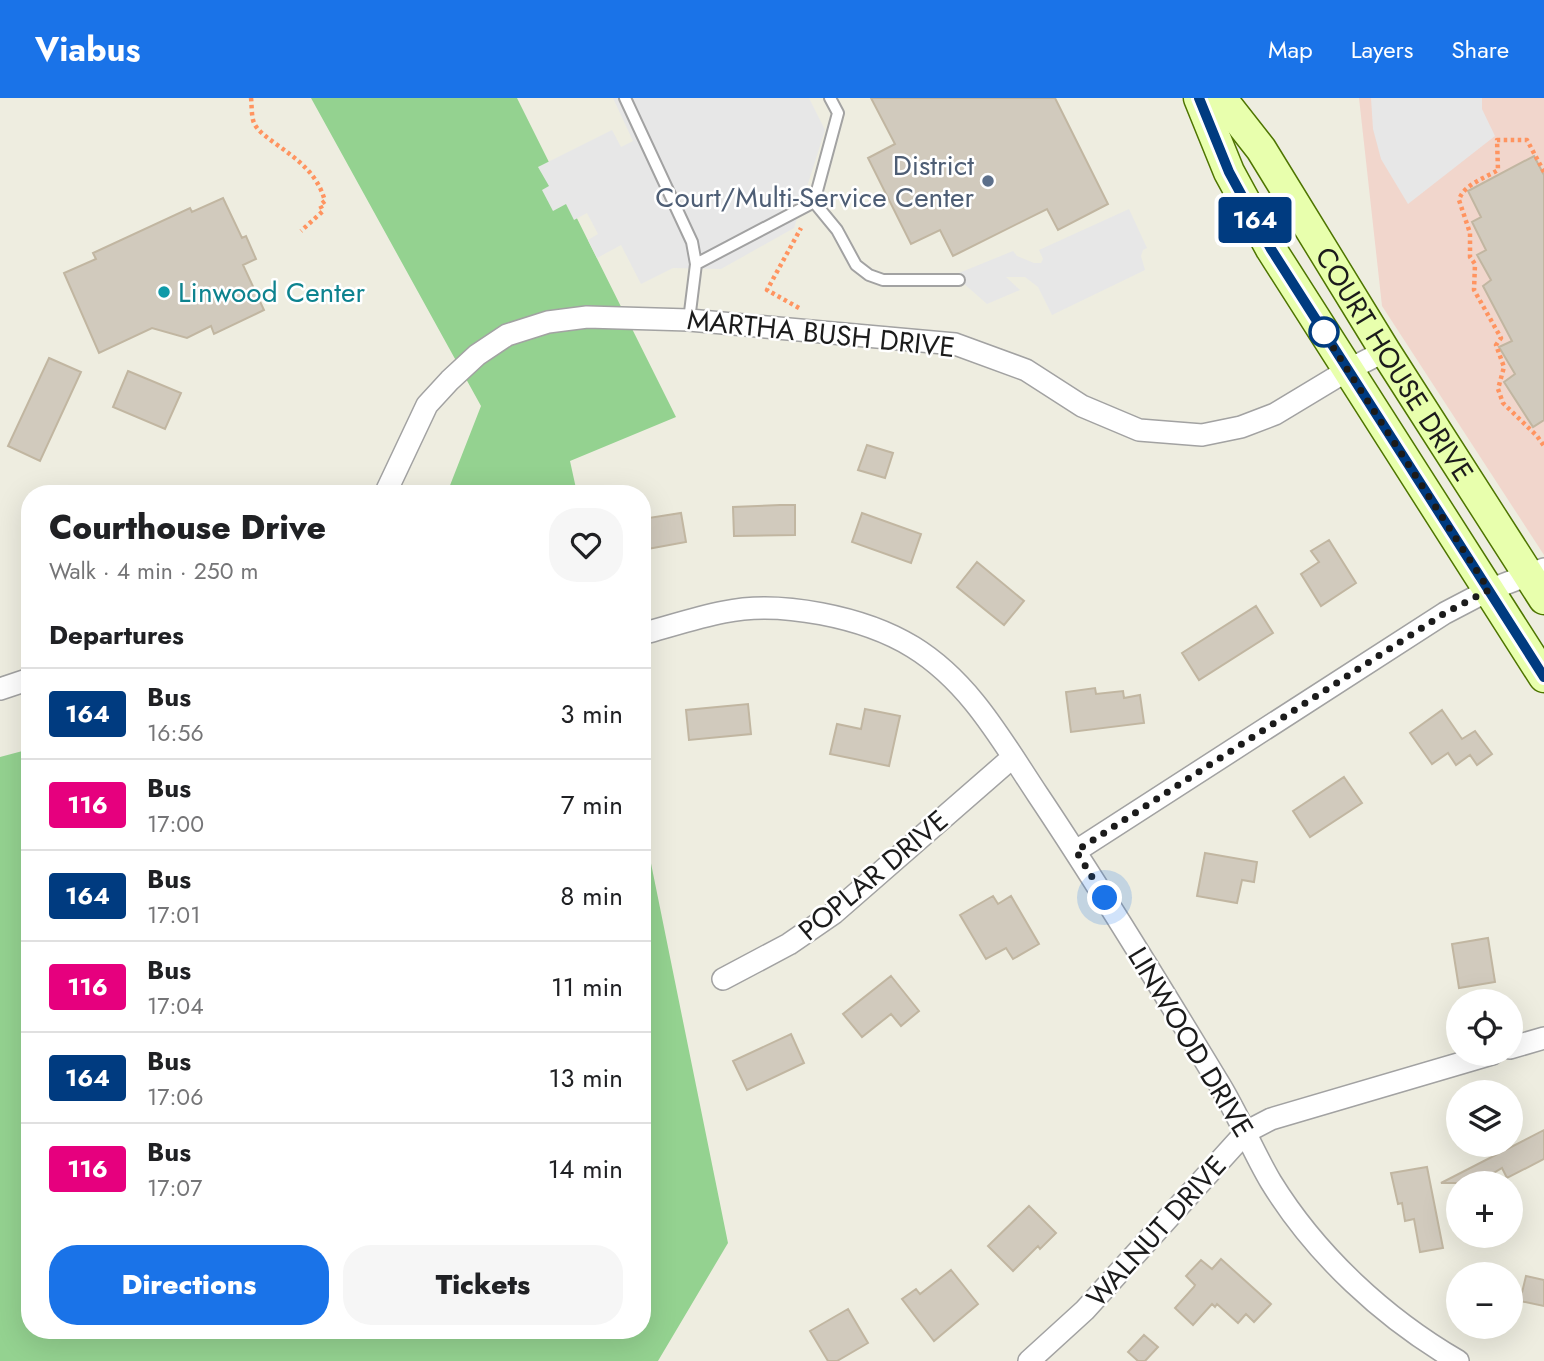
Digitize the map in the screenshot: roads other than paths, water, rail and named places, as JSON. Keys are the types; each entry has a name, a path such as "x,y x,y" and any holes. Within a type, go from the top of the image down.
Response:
{"main road":[{"name":"COURT HOUSE DRIVE","path":"1199,98 1229,172 1265,238 1544,677"},
{"name":"COURT HOUSE DRIVE","path":"1221,98 1261,149 1385,351 1539,581"},
{"path":"1245,98 1261,149"}],"street":[{"name":"MARTHA BUSH DRIVE","path":"389,485 427,405 477,355 507,335 548,322 587,317 689,320 954,344 1026,370 1082,406 1139,430 1202,435 1241,428 1275,414 1385,351"},
{"path":"1076,851 1445,613 1489,590 1539,581"},
{"name":"LINWOOD DRIVE","path":"651,631 724,612 782,609 830,616 873,629 912,646 943,669 976,702 1076,851 1221,1086 1271,1181 1296,1217 1345,1275 1383,1311 1458,1361"},
{"path":"0,689 21,682"},
{"name":"POPLAR DRIVE","path":"723,979 789,944 834,913 1013,757"},
{"path":"1523,1044 1544,1038"},
{"name":"WALNUT DRIVE","path":"1029,1361 1085,1310 1246,1132 1271,1119 1451,1066"}],"lane":[{"path":"625,98 688,232 696,264 689,320"},
{"path":"696,264 814,202 838,113 830,98"},
{"path":"814,202 837,230 856,265 869,275 883,280 959,280"}],"place":[{"name":"District Court/Multi-Service Center","path":"988,181"},
{"name":"Linwood Center","path":"164,292"}]}
